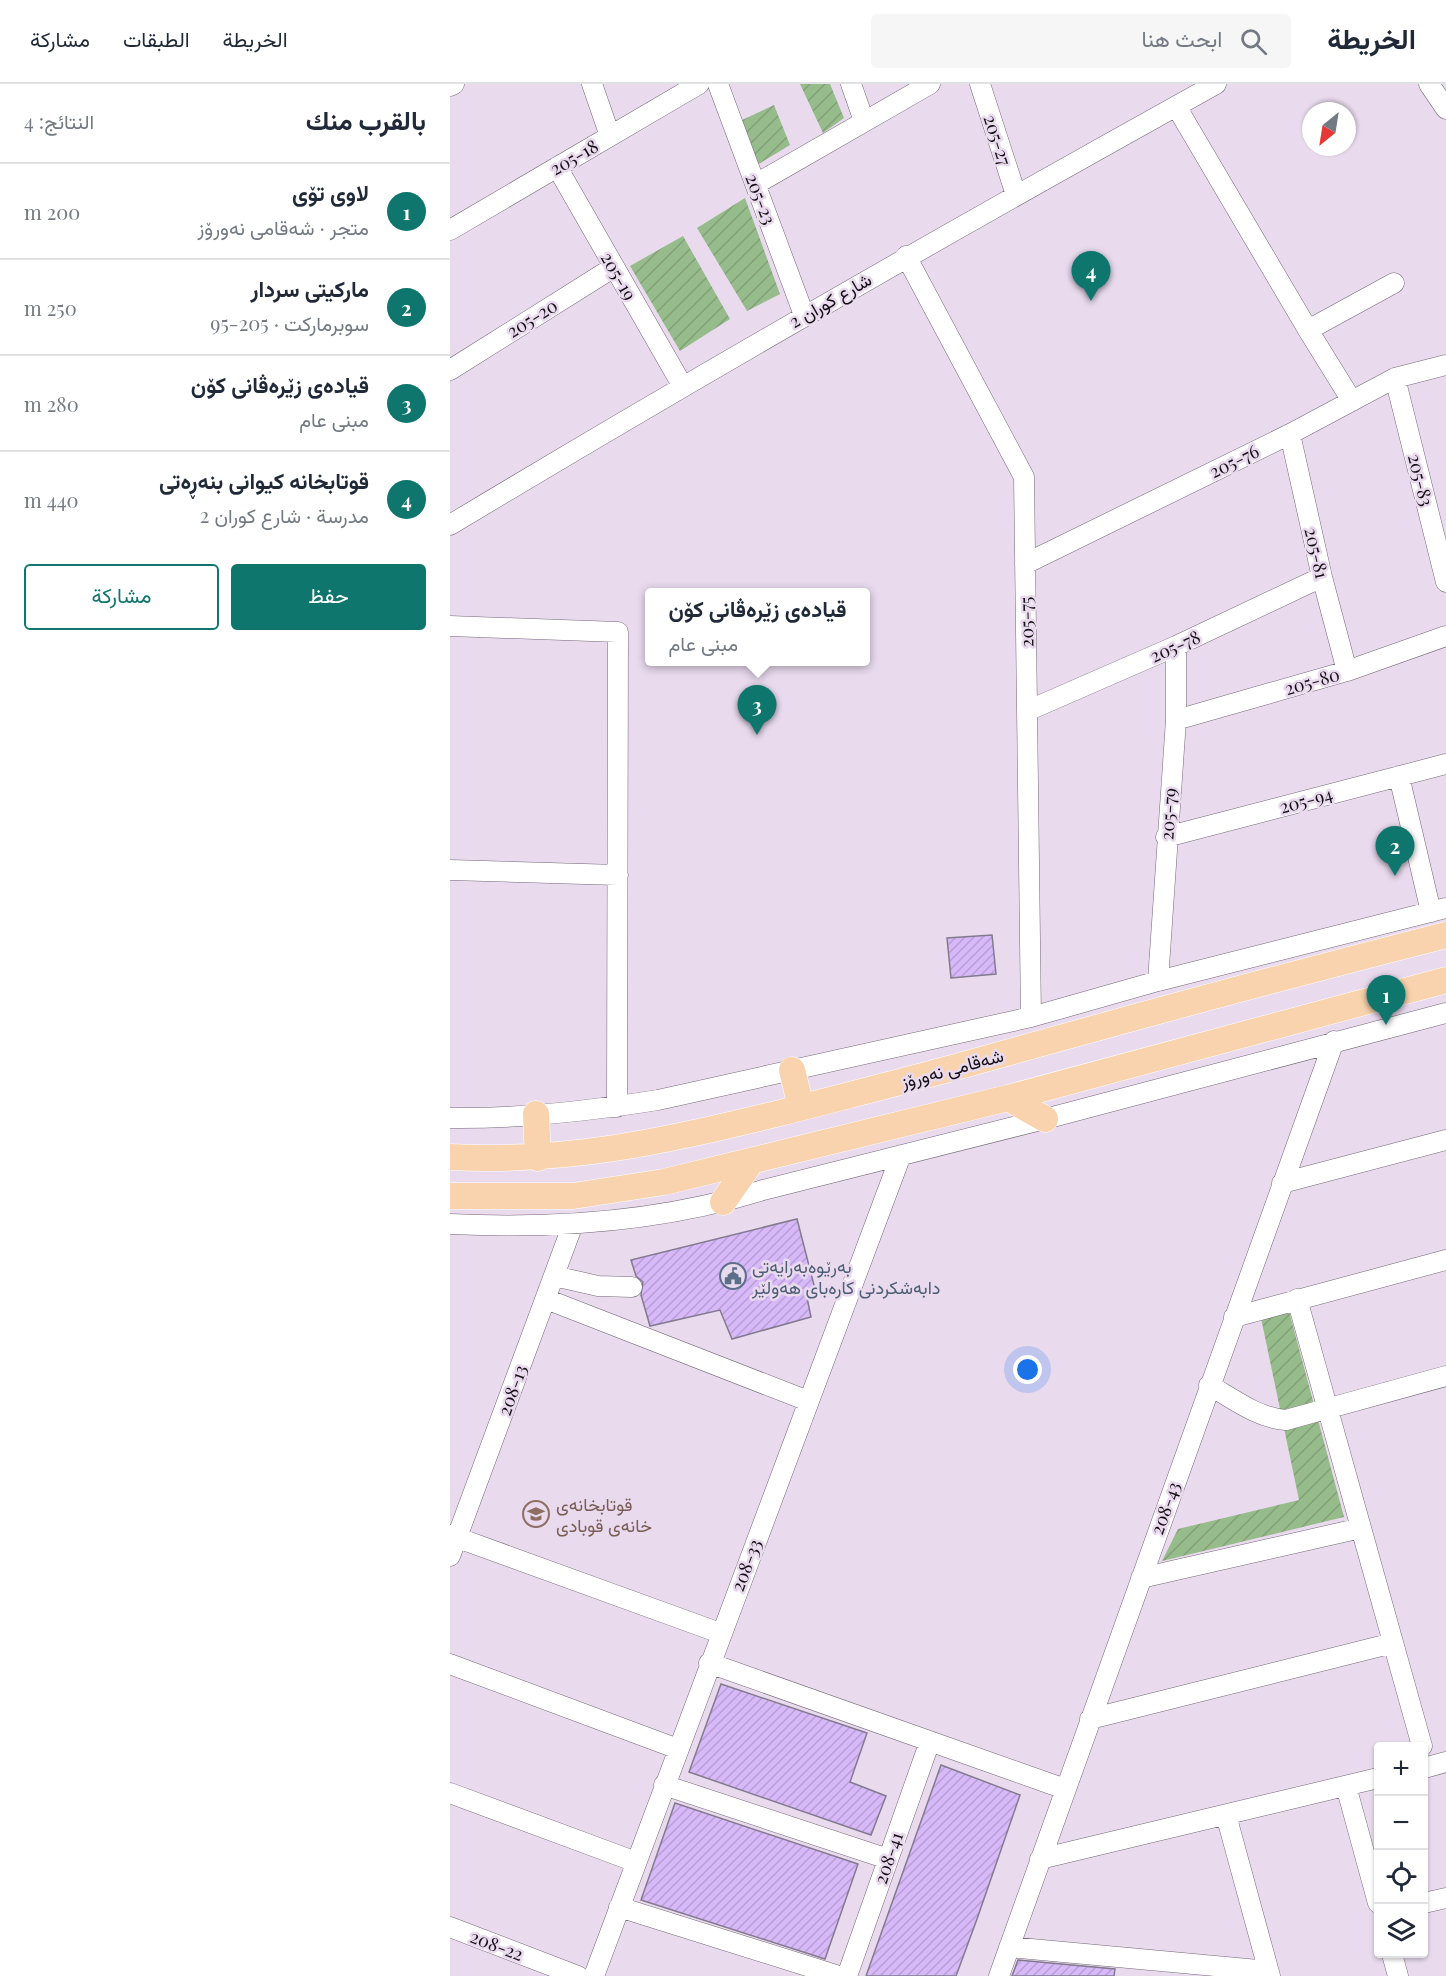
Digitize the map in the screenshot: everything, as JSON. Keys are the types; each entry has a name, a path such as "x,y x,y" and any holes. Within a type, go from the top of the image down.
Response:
{"main road":[{"name":"شەقامی نەورۆز","path":"450,1156 538,1158 634,1147 912,1079 1252,985 1446,935"},
{"path":"450,1196 594,1194 664,1182 1008,1098 1446,981"},
{"path":"787,1071 801,1107"},
{"path":"912,1079 922,1119"},
{"path":"1008,1098 1045,1119"},
{"path":"536,1114 538,1158"},
{"path":"723,1202 751,1162"}],"street":[{"path":"450,86 454,84"},
{"path":"592,84 610,136"},
{"name":"205-18","path":"450,230 699,84"},
{"name":"205-23","path":"718,84 804,315"},
{"path":"851,84 864,121"},
{"path":"756,184 930,84"},
{"name":"205-27","path":"980,84 1016,195"},
{"name":"شارع كوران 2","path":"450,525 682,385 906,256 1216,84"},
{"path":"1429,84 1446,109"},
{"path":"1176,106 1352,401"},
{"name":"205-19","path":"557,167 682,385"},
{"name":"205-75","path":"906,256 1024,477 1031,1017"},
{"name":"205-20","path":"450,370 614,267"},
{"path":"1308,330 1394,283"},
{"name":"205-76","path":"1025,564 1290,434 1395,378 1446,365"},
{"name":"205-83","path":"1395,378 1446,582"},
{"name":"205-81","path":"1290,434 1322,577 1347,671"},
{"name":"205-78","path":"1027,711 1176,646 1322,577"},
{"path":"450,626 618,632 617,1107"},
{"name":"205-80","path":"1176,720 1347,671 1446,636"},
{"name":"205-79","path":"1158,981 1166,837 1176,720 1176,646"},
{"name":"205-94","path":"1166,837 1446,764"},
{"path":"450,1118 617,1107 657,1100 1031,1017 1158,981 1439,910 1400,776"},
{"path":"450,870 618,875"},
{"path":"450,1224 514,1227 628,1220 723,1202 1446,1013"},
{"name":"208-43","path":"999,1976 1281,1183 1334,1041"},
{"path":"1281,1183 1446,1140"},
{"name":"208-33","path":"594,1976 720,1633 901,1155"},
{"name":"208-13","path":"452,1543 573,1224"},
{"path":"1234,1317 1446,1260"},
{"path":"554,1276 598,1286 632,1287"},
{"path":"546,1299 808,1401"},
{"path":"1297,1299 1421,1742"},
{"path":"1209,1385 1272,1419 1286,1420 1446,1377"},
{"path":"1141,1578 1361,1528"},
{"path":"452,1543 720,1633"},
{"path":"1090,1719 1393,1643"},
{"path":"710,1663 1065,1789"},
{"path":"450,1664 678,1749"},
{"name":"208-41","path":"847,1976 930,1741"},
{"path":"1040,1859 1374,1779"},
{"path":"664,1785 888,1859"},
{"path":"1346,1786 1374,1888"},
{"path":"450,1793 636,1862"},
{"path":"1009,1947 1269,1974 1226,1815"},
{"path":"1428,1902 1446,1898"},
{"path":"619,1907 839,1976"},
{"name":"208-22","path":"450,1927 578,1976"},
{"path":"1393,1958 1398,1976"}],"green space":[{"path":"800,84 830,84 844,118 823,133"},
{"path":"774,105 790,145 757,165 740,121"},
{"path":"745,198 780,294 747,311 697,228"},
{"path":"683,236 730,319 680,351 630,266"},
{"path":"1289,1311 1344,1517 1162,1561 1178,1529 1299,1500 1261,1318"}],"building":[{"path":"992,935 996,974 951,978 947,938"},
{"path":"797,1219 815,1289 806,1293 811,1317 732,1339 720,1310 650,1326 641,1295 643,1282 636,1276 631,1260"},
{"path":"721,1684 867,1733 850,1782 886,1796 871,1835 689,1772"},
{"path":"941,1765 1020,1795 977,1919 956,1976 866,1976"},
{"path":"675,1803 858,1864 825,1959 641,1900"},
{"path":"1018,1960 1115,1969 1114,1976 1012,1976"}],"place":[{"name":"قوتابخانە کیوانی بنەڕەتی","path":"1091,301"},
{"name":"قیادەی زێرەڤانی کۆن","path":"757,735"},
{"name":"ماركيتى سردار","path":"1395,876"},
{"name":"لاوی تۆی","path":"1386,1025"},
{"name":"بەرێوەبەرایەتی دابەشکردنی کارەبای هەولێر","path":"733,1276"},
{"name":"قوتابخانەی خانەی قوبادی","path":"536,1514"}]}
